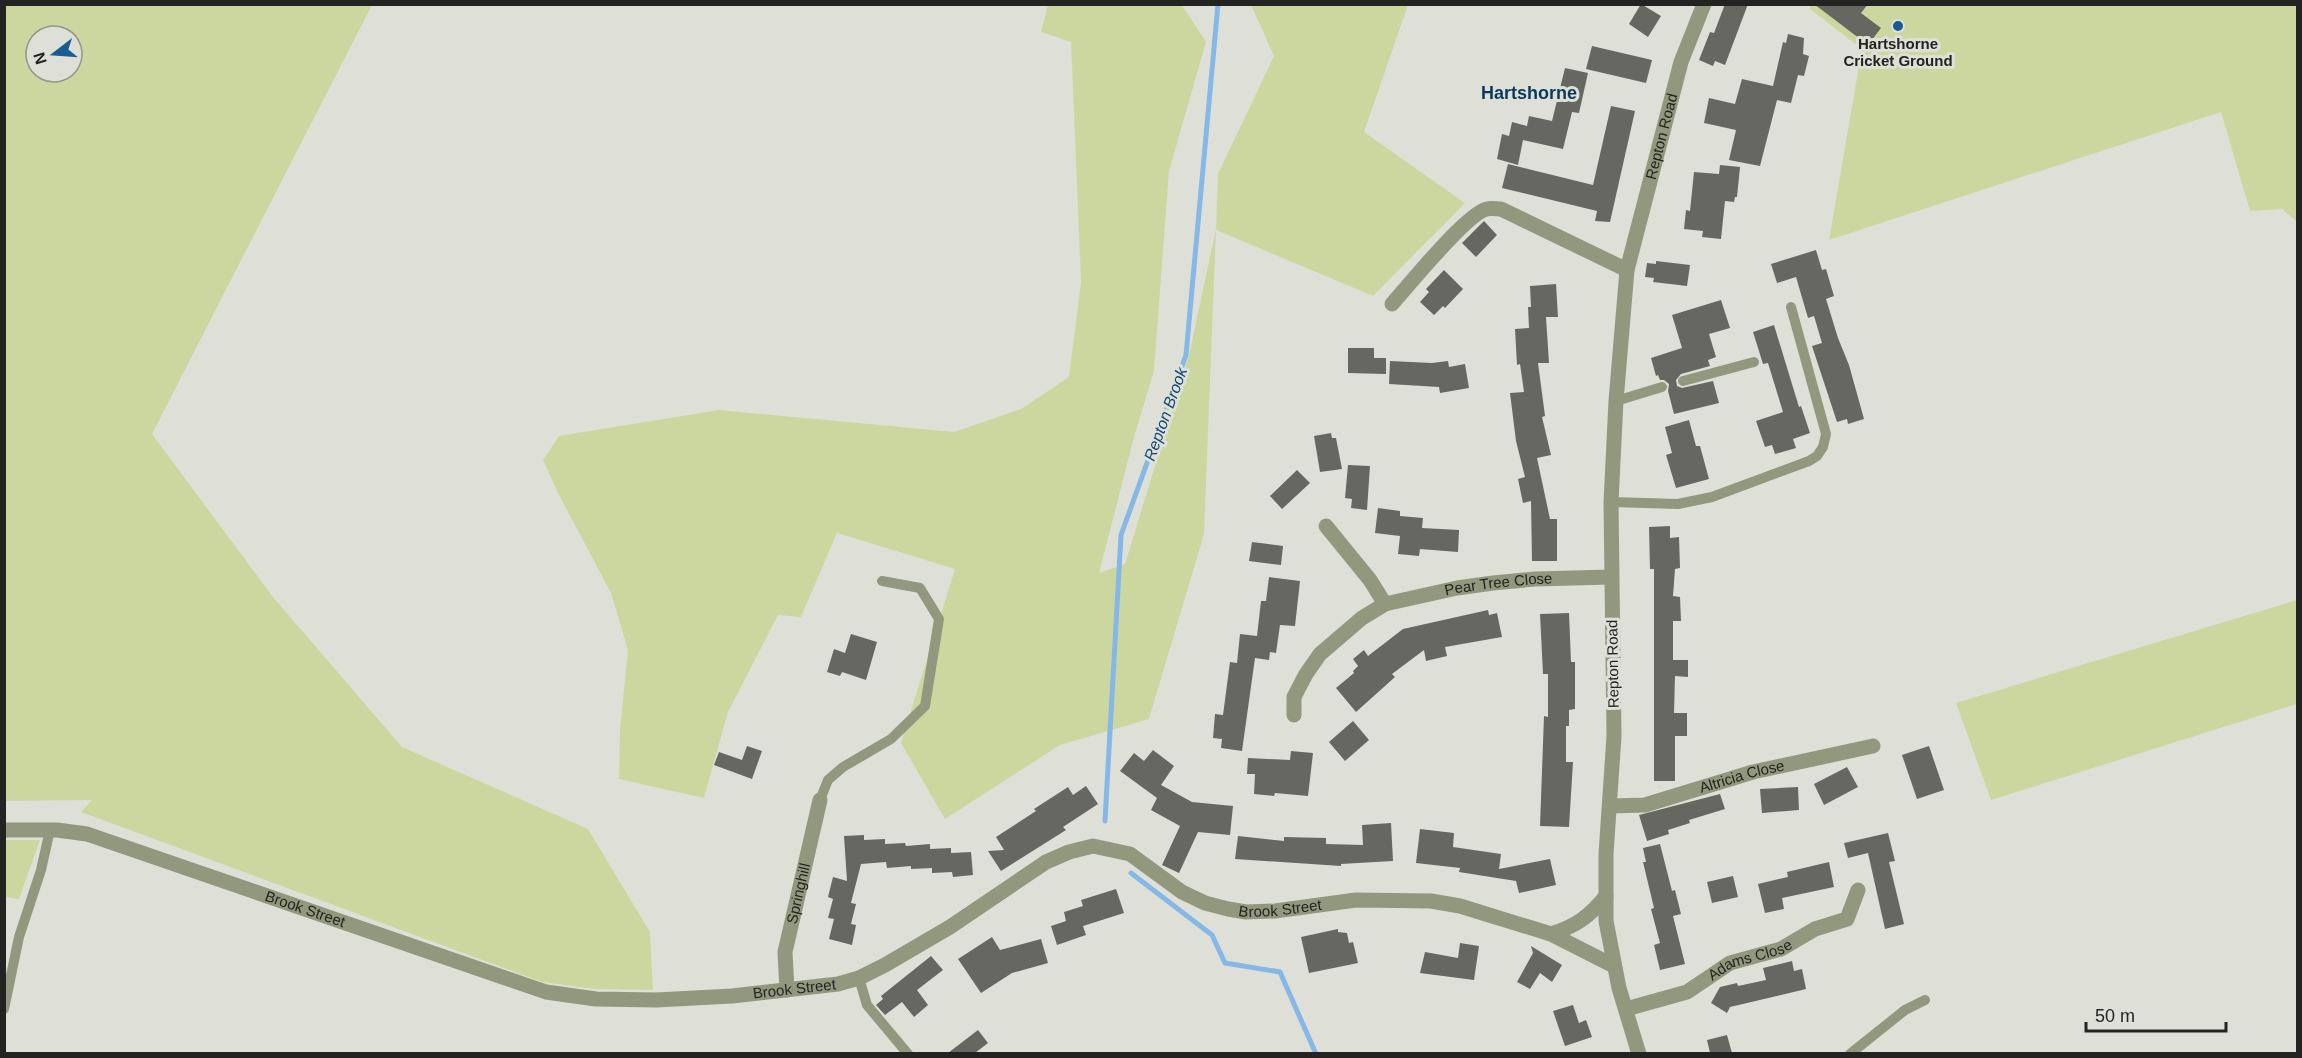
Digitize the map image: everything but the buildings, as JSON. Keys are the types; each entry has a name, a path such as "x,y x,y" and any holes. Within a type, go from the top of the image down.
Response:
{"street":[{"name":"Repton Road","path":"1639,1053 1614,966 1606,921 1606,854 1614,736 1611,502 1616,401 1627,270 1678,71 1704,4"},
{"path":"1392,304 1449,240 1476,214 1486,209 1501,209 1627,270"},
{"path":"1326,526 1370,580 1385,604"},
{"name":"Pear Tree Close","path":"1294,715 1294,697 1320,654 1355,624 1385,604 1456,588 1493,583 1535,579 1611,577"},
{"name":"Altricia Close","path":"1611,806 1646,806 1753,772 1873,746"},
{"name":"Springhill","path":"788,990 785,952 820,800"},
{"name":"Brook Street","path":"4,830 50,830 87,834 546,992 596,999 656,1000 788,990 838,984 859,978 950,927 1046,862 1069,852 1093,846 1130,854 1182,892 1205,903 1228,909 1246,912 1275,911 1356,900 1431,901 1460,906 1551,934 1614,966"},
{"name":"Adams Close","path":"1626,1009 1687,992 1730,963 1781,949 1815,929 1847,919 1858,890"},
{"path":"1551,934 1573,927 1594,910 1606,896"}],"lane":[{"path":"1611,502 1695,502 1796,467 1817,456 1823,447 1826,434 1791,307"},
{"path":"1683,381 1754,362"},
{"path":"1616,401 1662,387"},
{"path":"820,800 828,780 843,767 891,739 926,706 939,619 921,588 882,581"},
{"path":"4,1009 19,937 41,870 50,830"},
{"path":"859,978 867,1005 897,1043 908,1053"},
{"path":"1850,1053 1899,1014 1925,1000"}],"green space":[{"path":"5,4 372,5 152,434 273,597 402,747 588,829 650,932 653,990 595,989 542,982 81,812 92,800 5,801"},
{"path":"1810,4 2297,5 2297,222 2282,209 2250,211 2221,112 1829,240 1862,49 1810,9"},
{"path":"1048,5 1182,5 1206,42 1169,171 1154,371 1134,437 1099,573 1125,564 1189,355 1216,229 1218,174 1274,56 1251,5 1408,5 1364,132 1465,203 1373,296 1216,230 1204,534 1149,719 1060,745 945,819 901,743 955,569 837,533 801,617 778,615 728,712 704,798 619,779 620,730 628,650 611,593 543,460 559,436 719,410 954,432 1021,409 1069,377 1081,282 1071,42 1041,32"},
{"path":"2297,600 2297,704 1991,800 1956,703"},
{"path":"5,840 40,840 19,899 5,897"}],"waterway":[{"name":"Repton Brook","path":"1105,821 1121,535 1186,355 1218,4"},
{"name":"Repton Brook","path":"1131,873 1212,935 1225,963 1280,972 1316,1054"}],"place":[{"name":"Hartshorne Cricket Ground","path":"1898,26"}],"district":[{"name":"Hartshorne","path":"1529,93"}]}
